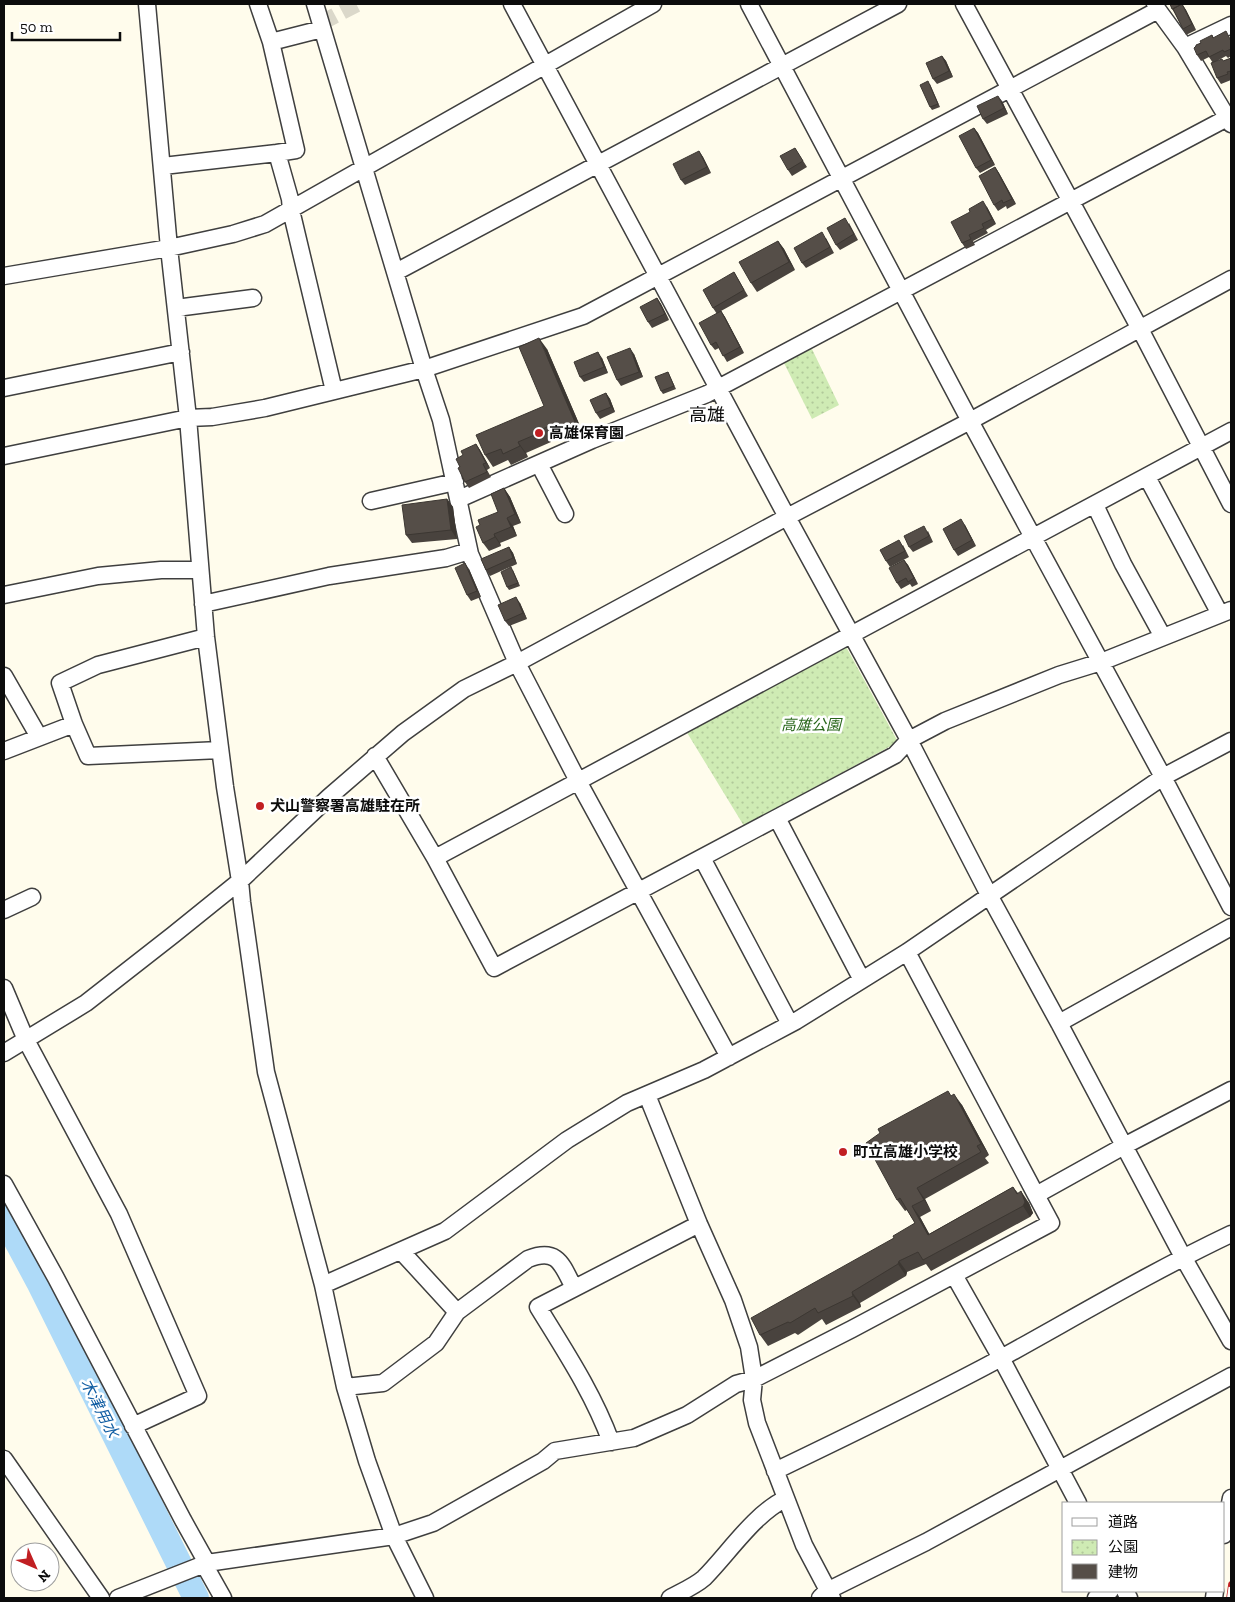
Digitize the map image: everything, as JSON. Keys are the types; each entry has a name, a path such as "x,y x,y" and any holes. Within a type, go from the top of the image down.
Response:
{"street":[{"path":"147,4 169,248 188,418 206,636 220,750 266,1072 323,1286 345,1387 367,1461 394,1536 425,1598"},
{"path":"163,166 296,150 271,42 258,4"},
{"path":"315,4 424,370 441,420 469,552 517,663 578,781 729,1057"},
{"path":"512,4 787,517 909,740 989,895 1059,1022 1183,1257 1231,1341"},
{"path":"4,276 169,248 250,230 265,224 653,4"},
{"path":"749,4 1231,907"},
{"path":"396,272 898,4"},
{"path":"964,4 1140,328 1231,504"},
{"path":"4,456 188,418 212,417 265,408 424,370 583,316 1010,88 1157,7 1228,114 1070,201 719,388 592,440 459,499"},
{"path":"1184,47 1231,25"},
{"path":"271,42 322,29"},
{"path":"277,153 290,199 334,391"},
{"path":"4,1053 86,1003 240,881 329,797 403,733 464,689 517,663 787,517 970,421 1231,279"},
{"path":"176,308 253,298"},
{"path":"4,388 181,352"},
{"path":"435,858 1231,431"},
{"path":"539,464 565,514"},
{"path":"376,756 435,858 494,968 895,754 909,740 945,721 1059,675 1101,662 1226,612 1147,477"},
{"path":"371,501 455,482"},
{"path":"1095,505 1123,564 1163,637"},
{"path":"203,604 329,576 446,558 469,552"},
{"path":"4,596 98,576 160,570 200,570"},
{"path":"206,636 98,665 60,683 74,724 88,756 220,750"},
{"path":"4,676 39,738"},
{"path":"4,751 74,724"},
{"path":"323,1286 445,1231 567,1140 626,1103 729,1057 790,1024 907,952 1163,777 1231,741"},
{"path":"777,818 862,980"},
{"path":"702,858 790,1024"},
{"path":"4,910 32,897"},
{"path":"1059,1022 1231,927"},
{"path":"118,1598 201,1565 394,1536 433,1523 542,1461 555,1451 634,1438 687,1415 736,1384 754,1379 852,1330 1051,1222 907,952"},
{"path":"6,999 119,1214 198,1396 133,1426"},
{"path":"1036,1196 1124,1146 1231,1090"},
{"path":"647,1095 732,1300 749,1347 754,1379 752,1400 757,1422 785,1500 826,1596 1231,1376"},
{"path":"4,1184 56,1278 183,1520 201,1565 206,1566 223,1598"},
{"path":"611,1442 601,1415 581,1376 538,1307 699,1224"},
{"path":"776,1471 1002,1358 1183,1257 1231,1234"},
{"path":"401,1251 457,1312"},
{"path":"345,1387 383,1383 436,1343 457,1312 528,1259 540,1255 551,1255 561,1263 574,1288"},
{"path":"954,1275 1002,1358 1077,1502"},
{"path":"4,1459 101,1598"},
{"path":"1225,1527 1231,1498"},
{"path":"670,1598 702,1579 746,1531 778,1503 785,1500"},
{"path":"1096,1598 1108,1592"}],"green space":[{"path":"811,347 839,405 812,419 783,361"},
{"name":"高雄公園","path":"844,643 898,742 744,826 686,731"}],"building":[{"path":"1170,4 1180,4 1180,5 1172,9"},
{"path":"1182,4 1192,24 1183,29 1173,9"},
{"path":"1226,31 1231,41 1231,49 1224,52 1223,50 1209,57 1206,51 1197,55 1194,48 1201,43 1200,41 1212,35 1213,38"},
{"path":"942,56 949,71 933,79 926,63"},
{"path":"1231,58 1231,71 1217,78 1211,63"},
{"path":"928,81 938,104 930,107 920,85"},
{"path":"998,96 1004,108 983,119 977,106"},
{"path":"974,128 991,160 976,168 959,136"},
{"path":"795,148 803,161 788,170 780,156"},
{"path":"699,151 707,167 681,180 673,164"},
{"path":"995,167 1012,199 1003,203 1002,200 994,205 979,176"},
{"path":"983,201 992,219 982,224 984,228 969,235 971,239 962,243 951,222 970,212 969,209"},
{"path":"845,218 854,234 836,245 827,228"},
{"path":"822,232 830,247 802,263 794,248"},
{"path":"778,241 789,262 751,283 739,262"},
{"path":"734,272 744,290 713,308 703,290"},
{"path":"657,298 665,314 648,322 640,307"},
{"path":"721,311 740,347 723,356 716,342 711,345 699,323"},
{"path":"539,338 575,422 559,429 557,422 543,429 544,431 518,442 520,446 503,454 501,449 485,455 476,435 544,406 519,347"},
{"path":"630,348 639,372 617,380 607,357"},
{"path":"598,352 604,367 580,377 574,362"},
{"path":"668,372 674,386 661,391 655,377"},
{"path":"606,393 611,407 596,413 590,400"},
{"path":"476,444 486,463 483,464 487,472 465,482 456,459 463,455 461,451"},
{"path":"504,488 515,514 507,518 511,527 494,534 495,537 483,543 476,527 480,525 478,520 498,512 491,494"},
{"path":"447,499 451,530 406,535 402,505"},
{"path":"961,519 972,540 954,550 943,529"},
{"path":"924,526 929,536 909,547 904,536"},
{"path":"899,540 905,551 886,561 880,550"},
{"path":"509,547 513,558 486,570 481,559"},
{"path":"904,560 914,578 908,582 906,578 897,583 889,568"},
{"path":"465,563 477,591 467,595 455,568"},
{"path":"511,567 518,583 507,587 501,572"},
{"path":"516,597 523,613 505,621 498,605"},
{"path":"948,1091 951,1096 954,1094 981,1144 977,1146 981,1152 917,1188 924,1200 912,1206 928,1235 1013,1187 1017,1194 1021,1191 1025,1202 1023,1206 923,1260 918,1252 899,1261 898,1264 852,1292 853,1296 818,1313 815,1308 790,1323 788,1322 760,1335 751,1318 894,1238 893,1236 915,1223 900,1198 897,1200 866,1143 880,1133 878,1129"}],"waterway":[{"name":"木津用水","path":"4,1217 39,1282 196,1598"}],"tunnel":[{"path":"321,23 357,4"}],"railway":[{"path":"1229,1598 1231,1584"}],"place":[{"name":"高雄保育園","path":"539,433"},
{"name":"犬山警察署高雄駐在所","path":"260,806"},
{"name":"町立高雄小学校","path":"843,1152"}],"district":[{"name":"高雄","path":"707,415"}]}
